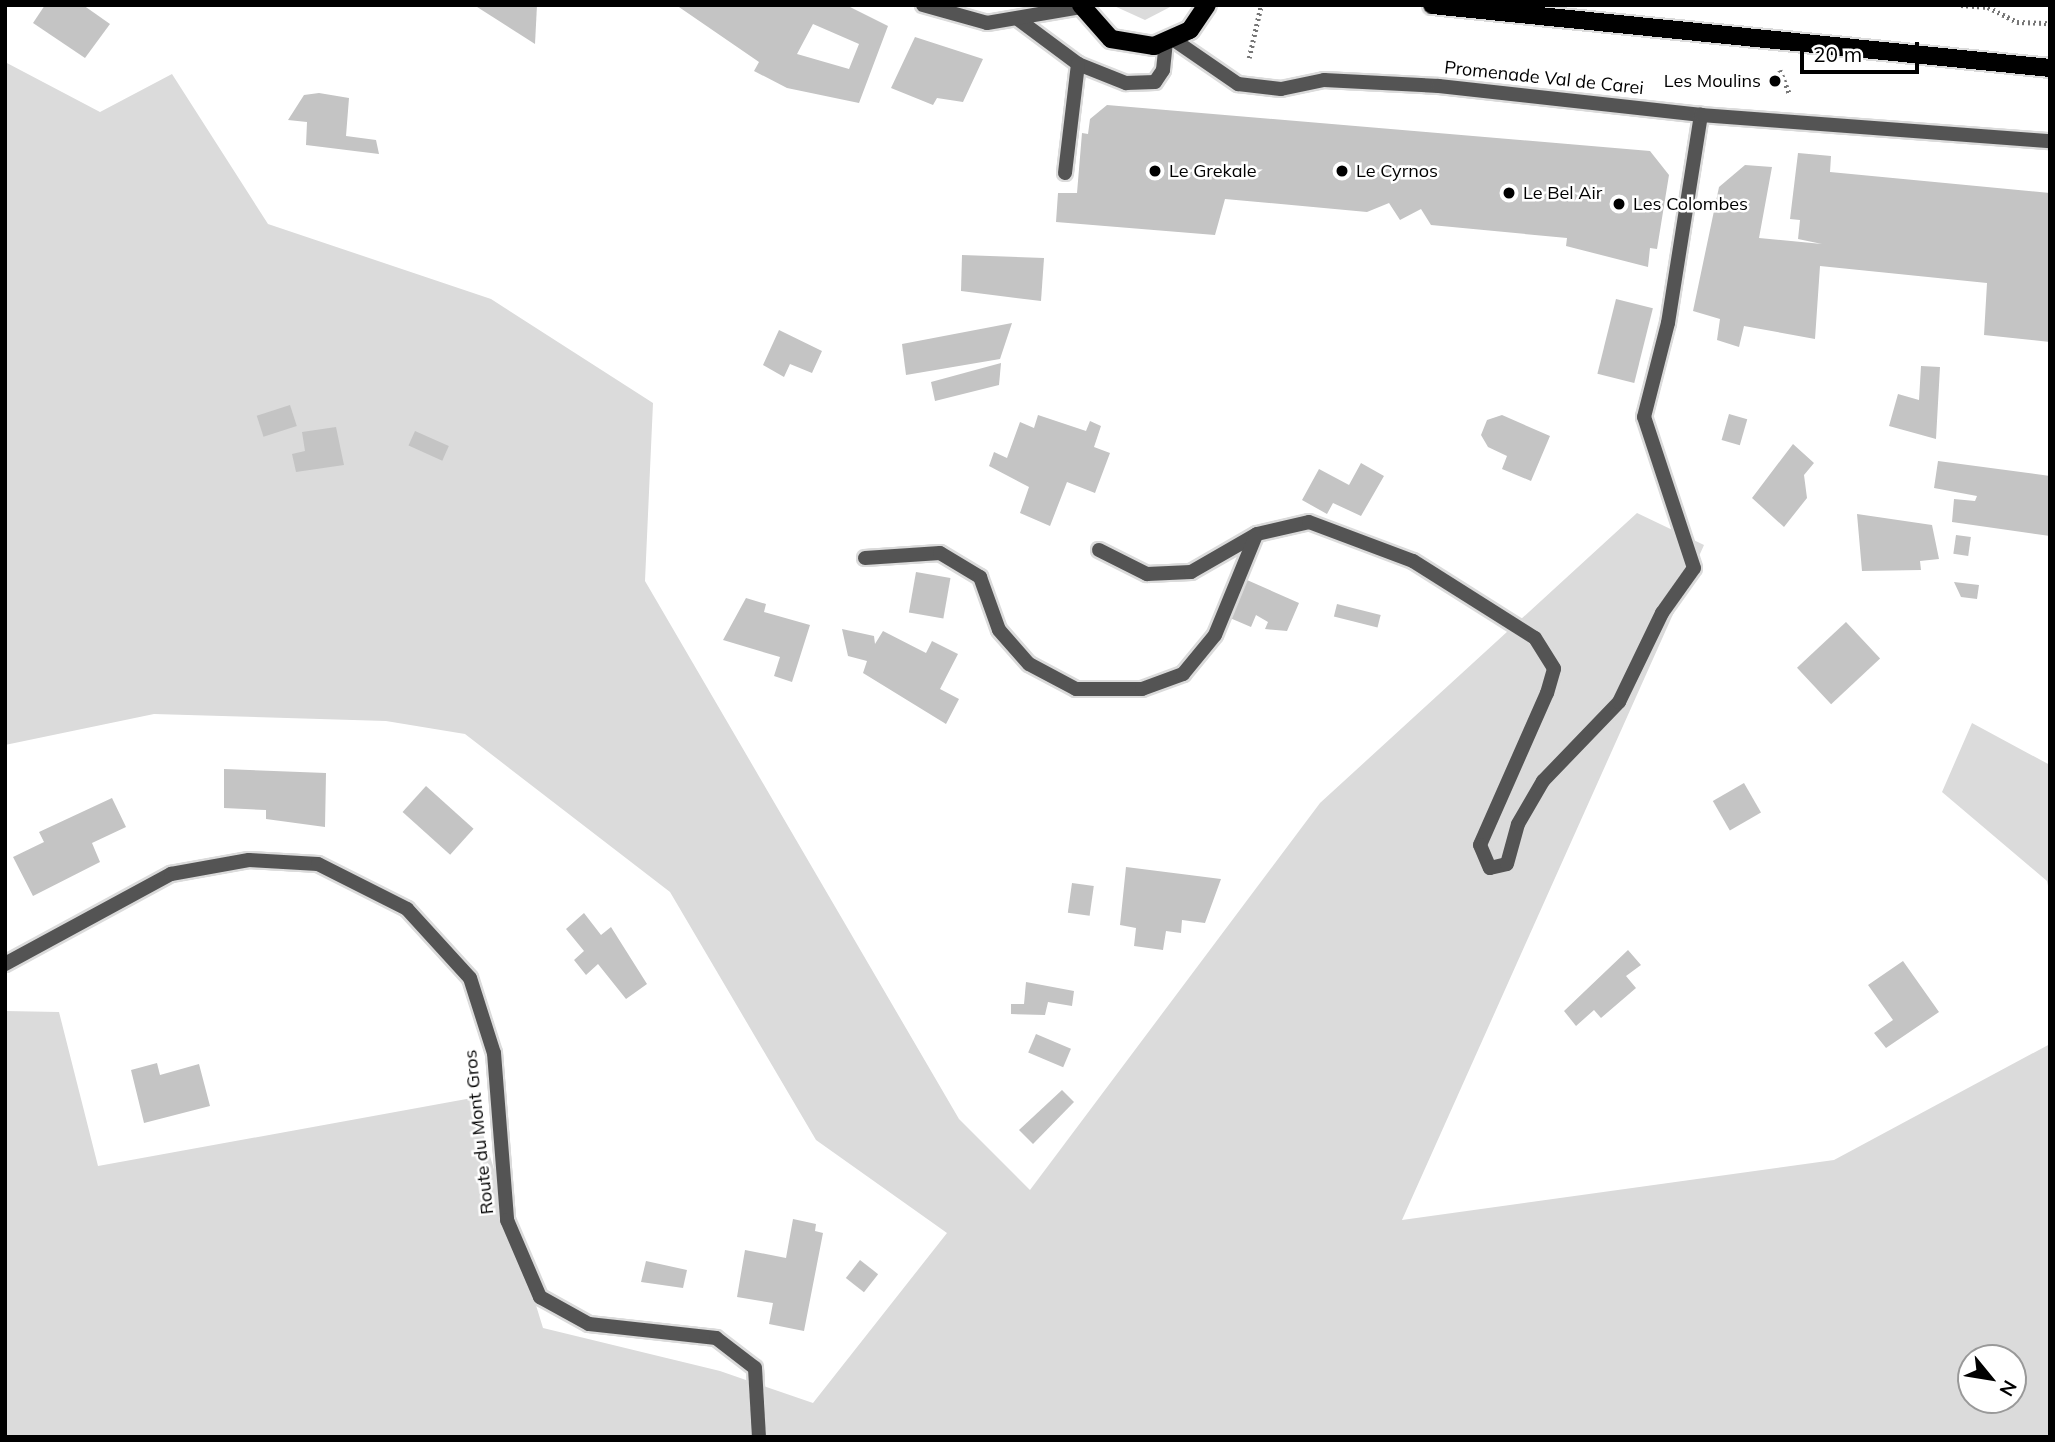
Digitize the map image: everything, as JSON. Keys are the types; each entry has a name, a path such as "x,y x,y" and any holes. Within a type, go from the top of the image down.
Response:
{"main road":[{"path":"1081,6 1111,39 1132,46 1170,41 1207,5"},
{"path":"1432,5 2050,68"}],"street":[{"path":"923,5 987,23 1019,20 1081,6"},
{"path":"1019,20 1077,64 1126,83 1154,82 1170,41"},
{"name":"Promenade Val de Carei","path":"1170,41 1238,84 1280,89 1324,80 1427,85 1701,115 2050,141"},
{"path":"1065,173 1077,64"},
{"path":"1099,550 1147,574 1191,572 1257,534 1309,522 1400,556 1535,638 1554,668 1480,845 1490,868 1507,864 1518,824 1543,781 1619,702 1662,613 1694,568 1644,417 1668,323 1701,115"},
{"path":"865,558 940,553 980,577 999,630 1029,664 1076,689 1142,689 1183,674 1214,635 1257,534"},
{"name":"Route du Mont Gros","path":"5,964 171,874 249,860 318,864 407,909 470,978 494,1053 507,1220 540,1297 590,1324 716,1338 755,1368 759,1437"}],"path":[{"path":"1238,84 1258,34 1261,5"},
{"path":"1961,5 1988,7 2017,22 2050,23"},
{"path":"1780,70 1792,100"}],"shaded area":[{"path":"1112,5 1174,5 1145,20"},
{"path":"5,62 100,112 172,74 268,224 491,299 653,403 645,581 959,1119 1030,1190 1320,803 1637,513 1704,545 1402,1220 1834,1160 2050,1044 2050,1437 5,1437 5,1011 59,1012 98,1166 472,1098 543,1328 720,1371 813,1403 947,1233 816,1140 670,892 465,734 386,721 154,714 5,745"},
{"path":"1972,723 2050,765 2050,896 2047,881 1942,792"}],"building":[{"path":"45,5 83,5 110,24 85,58 33,23"},
{"path":"474,5 537,5 535,44"},
{"path":"676,5 846,5 888,26 859,103 787,88 754,71 759,62","holes":["813,24 859,44 849,69 797,54"]},
{"path":"915,37 983,59 963,102 937,98 933,105 891,88"},
{"path":"319,93 349,98 346,136 376,140 379,154 306,145 307,122 288,120 304,95"},
{"path":"1107,105 1650,151 1669,175 1657,249 1650,248 1648,267 1566,246 1567,238 1431,225 1421,209 1400,220 1389,203 1367,212 1225,199 1215,235 1056,222 1058,193 1077,193 1082,133 1088,134 1090,119"},
{"path":"1798,153 1831,156 1830,172 2050,193 2050,342 1984,335 1987,283 1820,266 1815,339 1744,326 1739,347 1717,340 1720,319 1693,311 1719,187 1745,165 1772,167 1759,238 1822,244 1798,239 1800,220 1790,219"},
{"path":"962,255 1044,258 1041,301 961,291"},
{"path":"1616,299 1653,308 1634,383 1597,374"},
{"path":"1012,323 1000,359 906,375 902,344"},
{"path":"779,330 822,351 812,373 790,364 784,377 763,365"},
{"path":"1001,363 999,385 935,401 931,382"},
{"path":"1921,366 1940,367 1936,439 1889,426 1898,394 1919,400"},
{"path":"290,405 297,426 264,437 257,416"},
{"path":"1729,414 1747,419 1740,445 1722,440"},
{"path":"1038,415 1086,431 1090,421 1101,426 1094,447 1110,453 1095,493 1067,482 1050,526 1020,513 1029,487 989,466 994,452 1007,458 1020,422 1034,428"},
{"path":"1502,415 1550,436 1531,481 1502,469 1507,456 1488,447 1481,435 1487,420"},
{"path":"336,427 344,465 296,472 292,454 305,451 302,432"},
{"path":"415,431 449,446 442,461 408,446"},
{"path":"1793,444 1814,463 1804,475 1807,498 1784,527 1752,498"},
{"path":"1938,461 2050,476 2050,536 1952,522 1954,499 1975,501 1977,496 1934,488"},
{"path":"1361,463 1384,476 1361,516 1333,503 1327,514 1302,500 1319,469 1349,485"},
{"path":"1857,514 1932,525 1939,559 1920,561 1921,570 1862,571"},
{"path":"1956,535 1971,537 1968,556 1953,554"},
{"path":"916,572 950,578 943,618 909,612"},
{"path":"1247,580 1299,603 1287,631 1265,629 1268,622 1256,615 1251,627 1230,618"},
{"path":"1954,582 1979,585 1977,599 1961,597"},
{"path":"746,598 766,604 764,612 810,625 792,682 774,676 780,657 723,640"},
{"path":"1337,604 1381,615 1378,628 1334,617"},
{"path":"1846,622 1880,659 1831,704 1797,668"},
{"path":"842,629 874,636 875,644 883,631 926,653 932,641 958,654 940,689 959,699 946,724 863,673 867,661 848,656"},
{"path":"224,769 326,773 325,827 266,819 266,810 224,808"},
{"path":"1744,783 1761,812 1730,830 1713,801"},
{"path":"426,786 474,829 450,855 403,812"},
{"path":"112,798 126,827 92,843 100,862 33,896 13,857 44,842 39,832"},
{"path":"1126,867 1221,879 1205,923 1182,920 1181,933 1166,931 1163,950 1134,946 1136,928 1120,925"},
{"path":"1072,883 1094,886 1090,916 1068,913"},
{"path":"584,913 601,935 611,927 647,984 626,999 598,964 586,975 574,960 584,951 566,929"},
{"path":"1628,950 1641,965 1626,976 1636,988 1601,1018 1594,1010 1576,1026 1564,1011"},
{"path":"1903,961 1939,1012 1886,1048 1874,1033 1893,1020 1868,985"},
{"path":"1026,982 1074,991 1072,1006 1048,1002 1045,1015 1011,1014 1011,1004 1024,1004"},
{"path":"1036,1034 1071,1049 1063,1067 1028,1052"},
{"path":"157,1063 160,1075 199,1064 210,1106 144,1123 131,1070"},
{"path":"1062,1090 1074,1102 1033,1144 1019,1130"},
{"path":"793,1219 816,1224 815,1231 823,1233 804,1331 769,1324 773,1303 737,1297 745,1250 786,1258"},
{"path":"860,1260 878,1274 864,1292 846,1278"},
{"path":"646,1261 687,1270 683,1288 641,1282"}],"place":[{"name":"Les Moulins","path":"1775,81"},
{"name":"Le Grekale","path":"1155,171"},
{"name":"Le Cyrnos","path":"1342,171"},
{"name":"Le Bel Air","path":"1509,193"},
{"name":"Les Colombes","path":"1619,204"}]}
